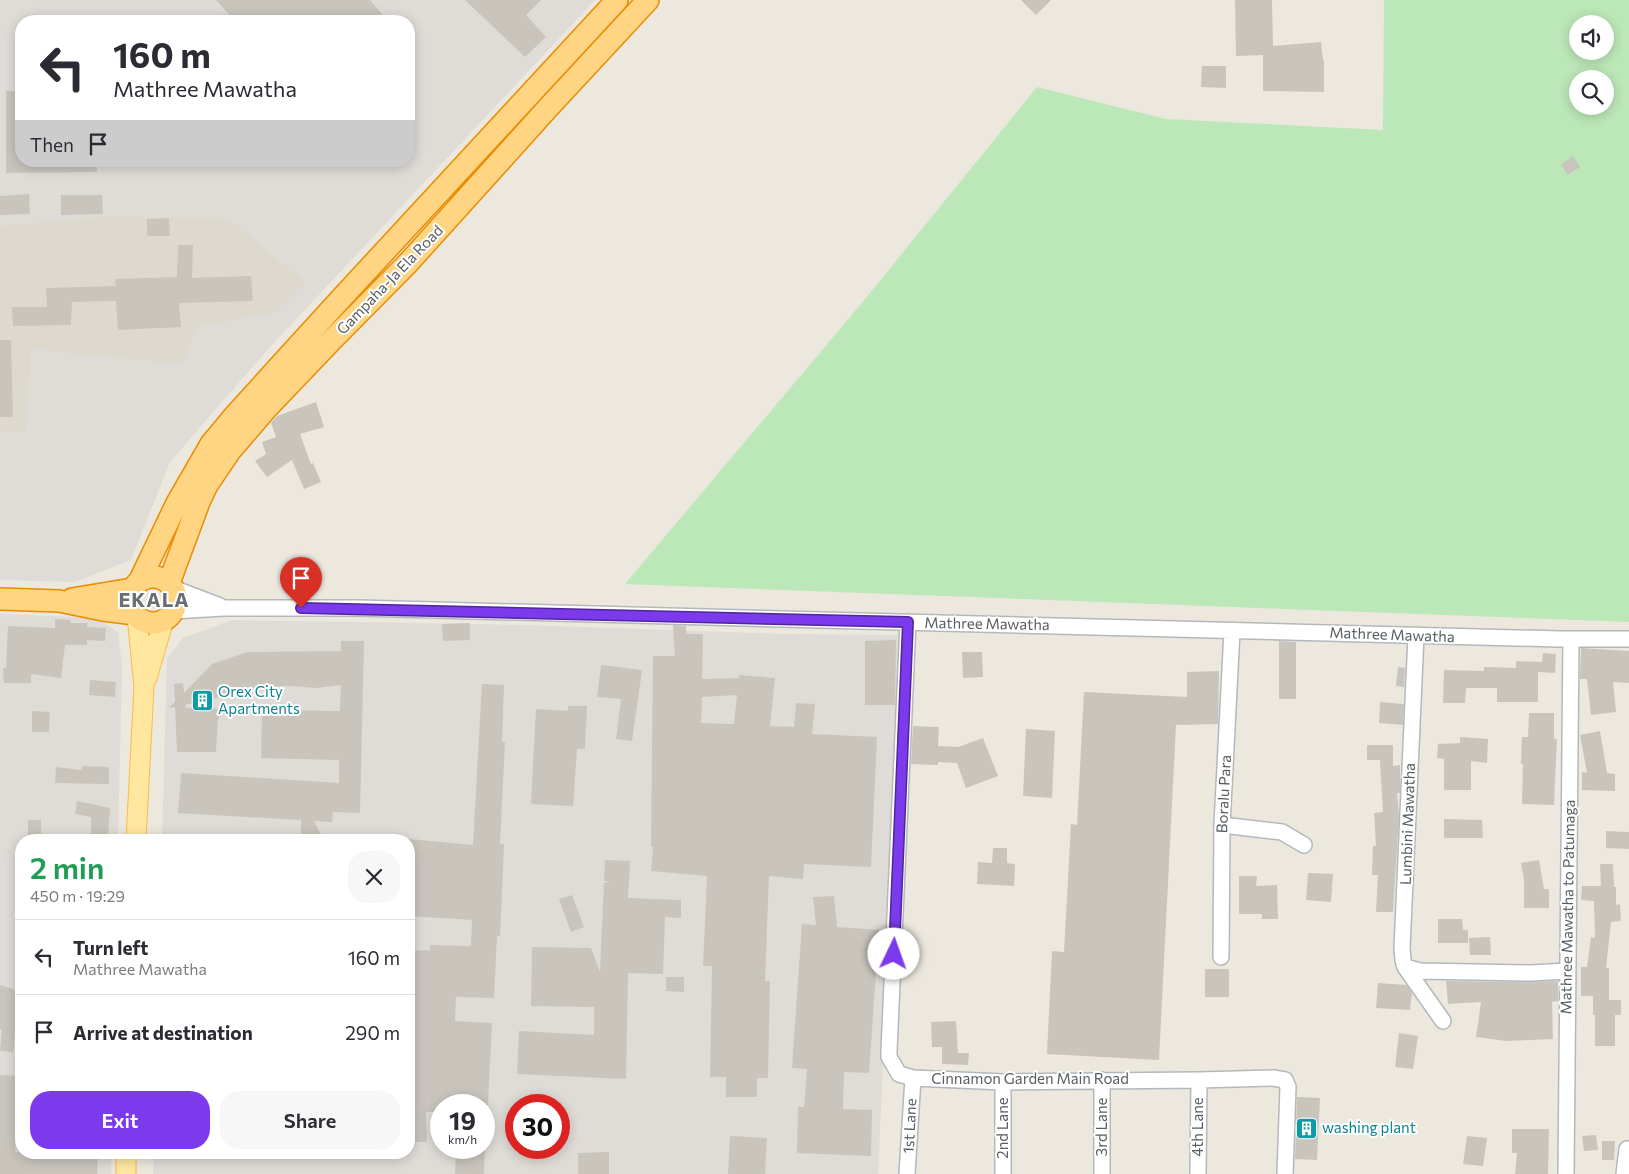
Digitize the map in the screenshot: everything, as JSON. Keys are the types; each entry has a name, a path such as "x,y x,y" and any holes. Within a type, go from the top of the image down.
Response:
{"highway":[{"name":"Gampaha-Ja Ela Road","path":"136,586 177,503 211,444 336,304 617,0"},
{"name":"Gampaha-Ja Ela Road","path":"171,586 203,494 224,459 242,436 330,341 409,262 648,0"},
{"path":"0,599 59,601 136,615 147,622 153,622 168,615 175,604 175,596 171,586 158,578 151,577 136,586 59,601"},
{"path":"136,586 130,599 136,615"}],"main road":[{"path":"136,615 144,688 136,834"},
{"path":"144,688 168,615"},
{"path":"126,1159 126,1174"}],"street":[{"path":"171,586 224,608"},
{"name":"Mathree Mawatha","path":"168,615 224,608 359,608 1232,631 1629,639"},
{"name":"Cinnamon Garden Main Road","path":"908,622 889,1051 899,1074 913,1078 1003,1082 1273,1078 1285,1080 1288,1087 1285,1174"},
{"name":"Boralu Para","path":"1221,957 1222,825 1232,631"},
{"name":"Lumbini Mawatha","path":"1405,967 1402,948 1416,635"},
{"name":"Mathree Mawatha to Patumaga","path":"1566,1174 1571,639"},
{"path":"1222,825 1282,832 1304,845"},
{"path":"1405,967 1420,971 1450,972 1531,973 1567,971"},
{"path":"1405,967 1443,1021"},
{"name":"1st Lane","path":"907,1174 913,1078"},
{"name":"3rd Lane","path":"1102,1080 1102,1174"},
{"name":"4th Lane","path":"1198,1174 1199,1080"},
{"name":"2nd Lane","path":"1003,1082 1003,1174"},
{"path":"1624,1174 1627,1149 1629,1148"}],"shaded area":[{"path":"0,0 595,0 270,347 170,462 131,560 75,582 0,580"},
{"path":"100,217 228,218 306,283 273,314 199,325 182,364 31,349 26,432 0,431 0,226"},
{"path":"0,614 97,618 118,632 122,665 118,834 15,834 15,1159 112,1159 111,1174 0,1174"},
{"path":"232,620 524,625 783,634 902,635 878,1174 153,1174 154,1159 415,1159 415,834 162,834 167,658 183,638"}],"green space":[{"path":"1384,0 1629,0 1629,622 625,584 866,298 1037,87 1166,119 1383,130"}],"building":[{"path":"216,0 370,0 383,15 230,15"},
{"path":"465,0 541,0 526,15 546,37 525,57"},
{"path":"1021,0 1051,0 1036,15"},
{"path":"1235,0 1272,0 1273,46 1321,42 1324,60 1324,92 1263,91 1263,55 1236,56"},
{"path":"1202,66 1226,66 1226,88 1201,87"},
{"path":"6,91 15,91 15,167 97,167 97,172 6,173"},
{"path":"1573,156 1580,167 1568,175 1561,165"},
{"path":"29,194 30,214 0,215 0,196"},
{"path":"61,195 102,195 103,214 61,215"},
{"path":"169,218 170,236 147,236 147,219"},
{"path":"178,245 193,245 192,278 251,276 253,301 179,303 181,327 118,330 116,301 72,302 71,325 13,326 12,307 47,307 46,288 116,286 115,279 177,277"},
{"path":"0,340 11,340 13,417 0,417"},
{"path":"316,402 324,427 300,434 311,464 313,463 321,482 304,489 292,460 267,477 255,461 266,454 262,442 276,437 271,423 277,416"},
{"path":"55,619 71,620 70,623 87,623 87,627 106,628 105,641 87,640 87,645 65,645 61,678 31,674 31,683 4,683 3,668 6,668 8,626 55,628"},
{"path":"470,623 470,640 443,641 442,624"},
{"path":"673,625 686,626 686,634 703,634 702,679 739,678 739,675 775,678 770,726 794,727 796,703 815,704 812,734 877,737 871,867 804,864 803,879 769,876 765,981 770,981 768,1078 757,1078 757,1097 726,1097 726,1077 710,1077 712,966 703,966 707,876 651,871 653,847 651,847 653,656 675,656","holes":["737,695 734,724 701,723 702,697"]},
{"path":"896,640 895,705 865,705 865,641"},
{"path":"341,641 364,641 360,813 333,812 332,822 314,821 321,834 301,834 301,820 178,813 181,773 339,783 339,760 261,758 262,710 340,711 341,685 316,688 290,686 262,687 185,705 186,708 222,709 218,720 216,752 177,752 175,707 168,708 175,702 174,684 183,683 184,693 212,664 247,652 341,651"},
{"path":"1279,641 1296,642 1296,699 1279,699"},
{"path":"1581,648 1629,651 1629,683 1613,682 1616,712 1591,715 1587,679 1580,679"},
{"path":"962,652 982,652 983,677 963,678"},
{"path":"1543,653 1556,654 1555,673 1538,672 1538,702 1497,702 1497,688 1466,688 1465,703 1443,703 1444,670 1484,671 1484,667 1516,668 1516,661 1542,662"},
{"path":"601,665 642,670 632,741 616,739 621,699 597,697"},
{"path":"1398,667 1405,668 1404,687 1396,686"},
{"path":"1219,671 1218,724 1176,725 1159,1060 1047,1054 1052,951 1064,952 1071,824 1077,825 1084,692 1187,697 1187,672"},
{"path":"90,680 116,682 115,697 89,695"},
{"path":"482,684 504,685 502,742 505,742 500,844 504,844 500,936 497,936 494,998 456,997 455,1021 492,1023 489,1094 430,1094 430,1112 426,1112 427,1142 415,1142 415,951 430,950 430,945 471,946 472,920 415,916 415,840 473,845"},
{"path":"1380,702 1404,704 1403,725 1379,723"},
{"path":"568,706 587,706 585,749 577,749 573,806 531,804 536,709 568,711"},
{"path":"32,711 50,712 49,732 32,732"},
{"path":"1529,713 1554,713 1554,739 1557,739 1554,805 1522,804 1522,737 1528,737"},
{"path":"913,726 939,727 938,746 958,747 983,738 998,776 966,788 957,763 938,762 938,765 911,764"},
{"path":"1026,729 1055,731 1052,798 1023,796"},
{"path":"1600,731 1607,773 1615,774 1615,791 1582,790 1582,772 1587,773 1580,735"},
{"path":"1460,737 1488,739 1487,763 1471,761 1471,790 1444,790 1444,759 1437,758 1438,744 1460,743"},
{"path":"1367,745 1393,745 1393,766 1400,765 1400,793 1397,793 1399,816 1393,912 1376,912 1378,875 1372,875 1373,846 1376,846 1374,813 1383,812 1380,760 1367,760"},
{"path":"82,766 108,767 109,784 55,783 56,767 82,770"},
{"path":"77,801 110,808 108,834 91,834 91,817 75,814"},
{"path":"1444,819 1482,820 1483,838 1444,838"},
{"path":"28,820 41,820 41,834 28,834"},
{"path":"1606,831 1629,832 1629,849 1606,848"},
{"path":"993,848 1007,848 1007,863 1015,864 1014,886 977,884 978,862 992,863"},
{"path":"605,860 630,861 628,898 681,900 681,918 665,917 663,974 628,973 626,1079 517,1074 519,1031 594,1035 594,1007 531,1006 532,947 591,948 600,972 604,883 609,881 604,881"},
{"path":"1539,860 1544,889 1549,889 1549,908 1524,908 1524,879 1521,863"},
{"path":"1600,864 1613,864 1616,905 1620,904 1621,921 1611,922 1606,968 1609,968 1609,1000 1621,1000 1621,1015 1615,1015 1615,1046 1595,1046 1593,996 1581,996 1581,967 1587,967 1591,937 1595,938 1594,901 1581,900 1582,886 1601,886"},
{"path":"1308,873 1333,874 1331,902 1306,900"},
{"path":"1239,876 1257,876 1256,886 1277,885 1278,919 1262,919 1262,914 1239,914"},
{"path":"572,895 584,927 571,932 559,899"},
{"path":"834,896 837,927 879,930 869,1073 844,1072 843,1109 872,1110 871,1156 797,1153 798,1107 804,1107 807,1069 792,1068 802,924 816,925 813,897"},
{"path":"1438,919 1462,919 1463,930 1468,930 1468,943 1438,943"},
{"path":"1490,937 1491,955 1470,955 1469,938"},
{"path":"1205,969 1229,969 1229,997 1205,997"},
{"path":"666,977 684,977 684,992 666,991"},
{"path":"1446,981 1558,981 1558,1001 1552,1002 1553,1039 1506,1041 1476,1037 1481,1002 1448,1004"},
{"path":"1378,983 1407,985 1412,993 1410,1010 1376,1008"},
{"path":"0,985 15,990 13,1052 0,1051 2,1030 0,1029"},
{"path":"956,1021 958,1053 969,1053 968,1065 942,1064 942,1047 932,1047 931,1022"},
{"path":"1399,1033 1418,1036 1413,1069 1395,1067"},
{"path":"0,1075 15,1076 15,1159 98,1159 97,1174 0,1174"},
{"name":"washing plant","path":"1297,1097 1320,1098 1317,1160 1295,1159"},
{"path":"1512,1129 1549,1129 1548,1174 1515,1174 1517,1153 1512,1153"},
{"path":"1596,1135 1598,1150 1584,1151 1582,1136"},
{"path":"730,1136 767,1138 765,1174 728,1174"},
{"path":"1467,1136 1487,1138 1483,1166 1463,1164"},
{"path":"1602,1141 1615,1141 1614,1160 1602,1160"},
{"path":"609,1152 609,1174 578,1174 578,1153"},
{"path":"456,1159 485,1159 484,1174 455,1174"}],"place":[{"name":"Orex City Apartments","path":"202,701"},
{"name":"washing plant","path":"1306,1128"}],"district":[{"name":"EKALA","path":"154,600"}],"route":[{"path":"301,608 908,622 894,954"}]}
